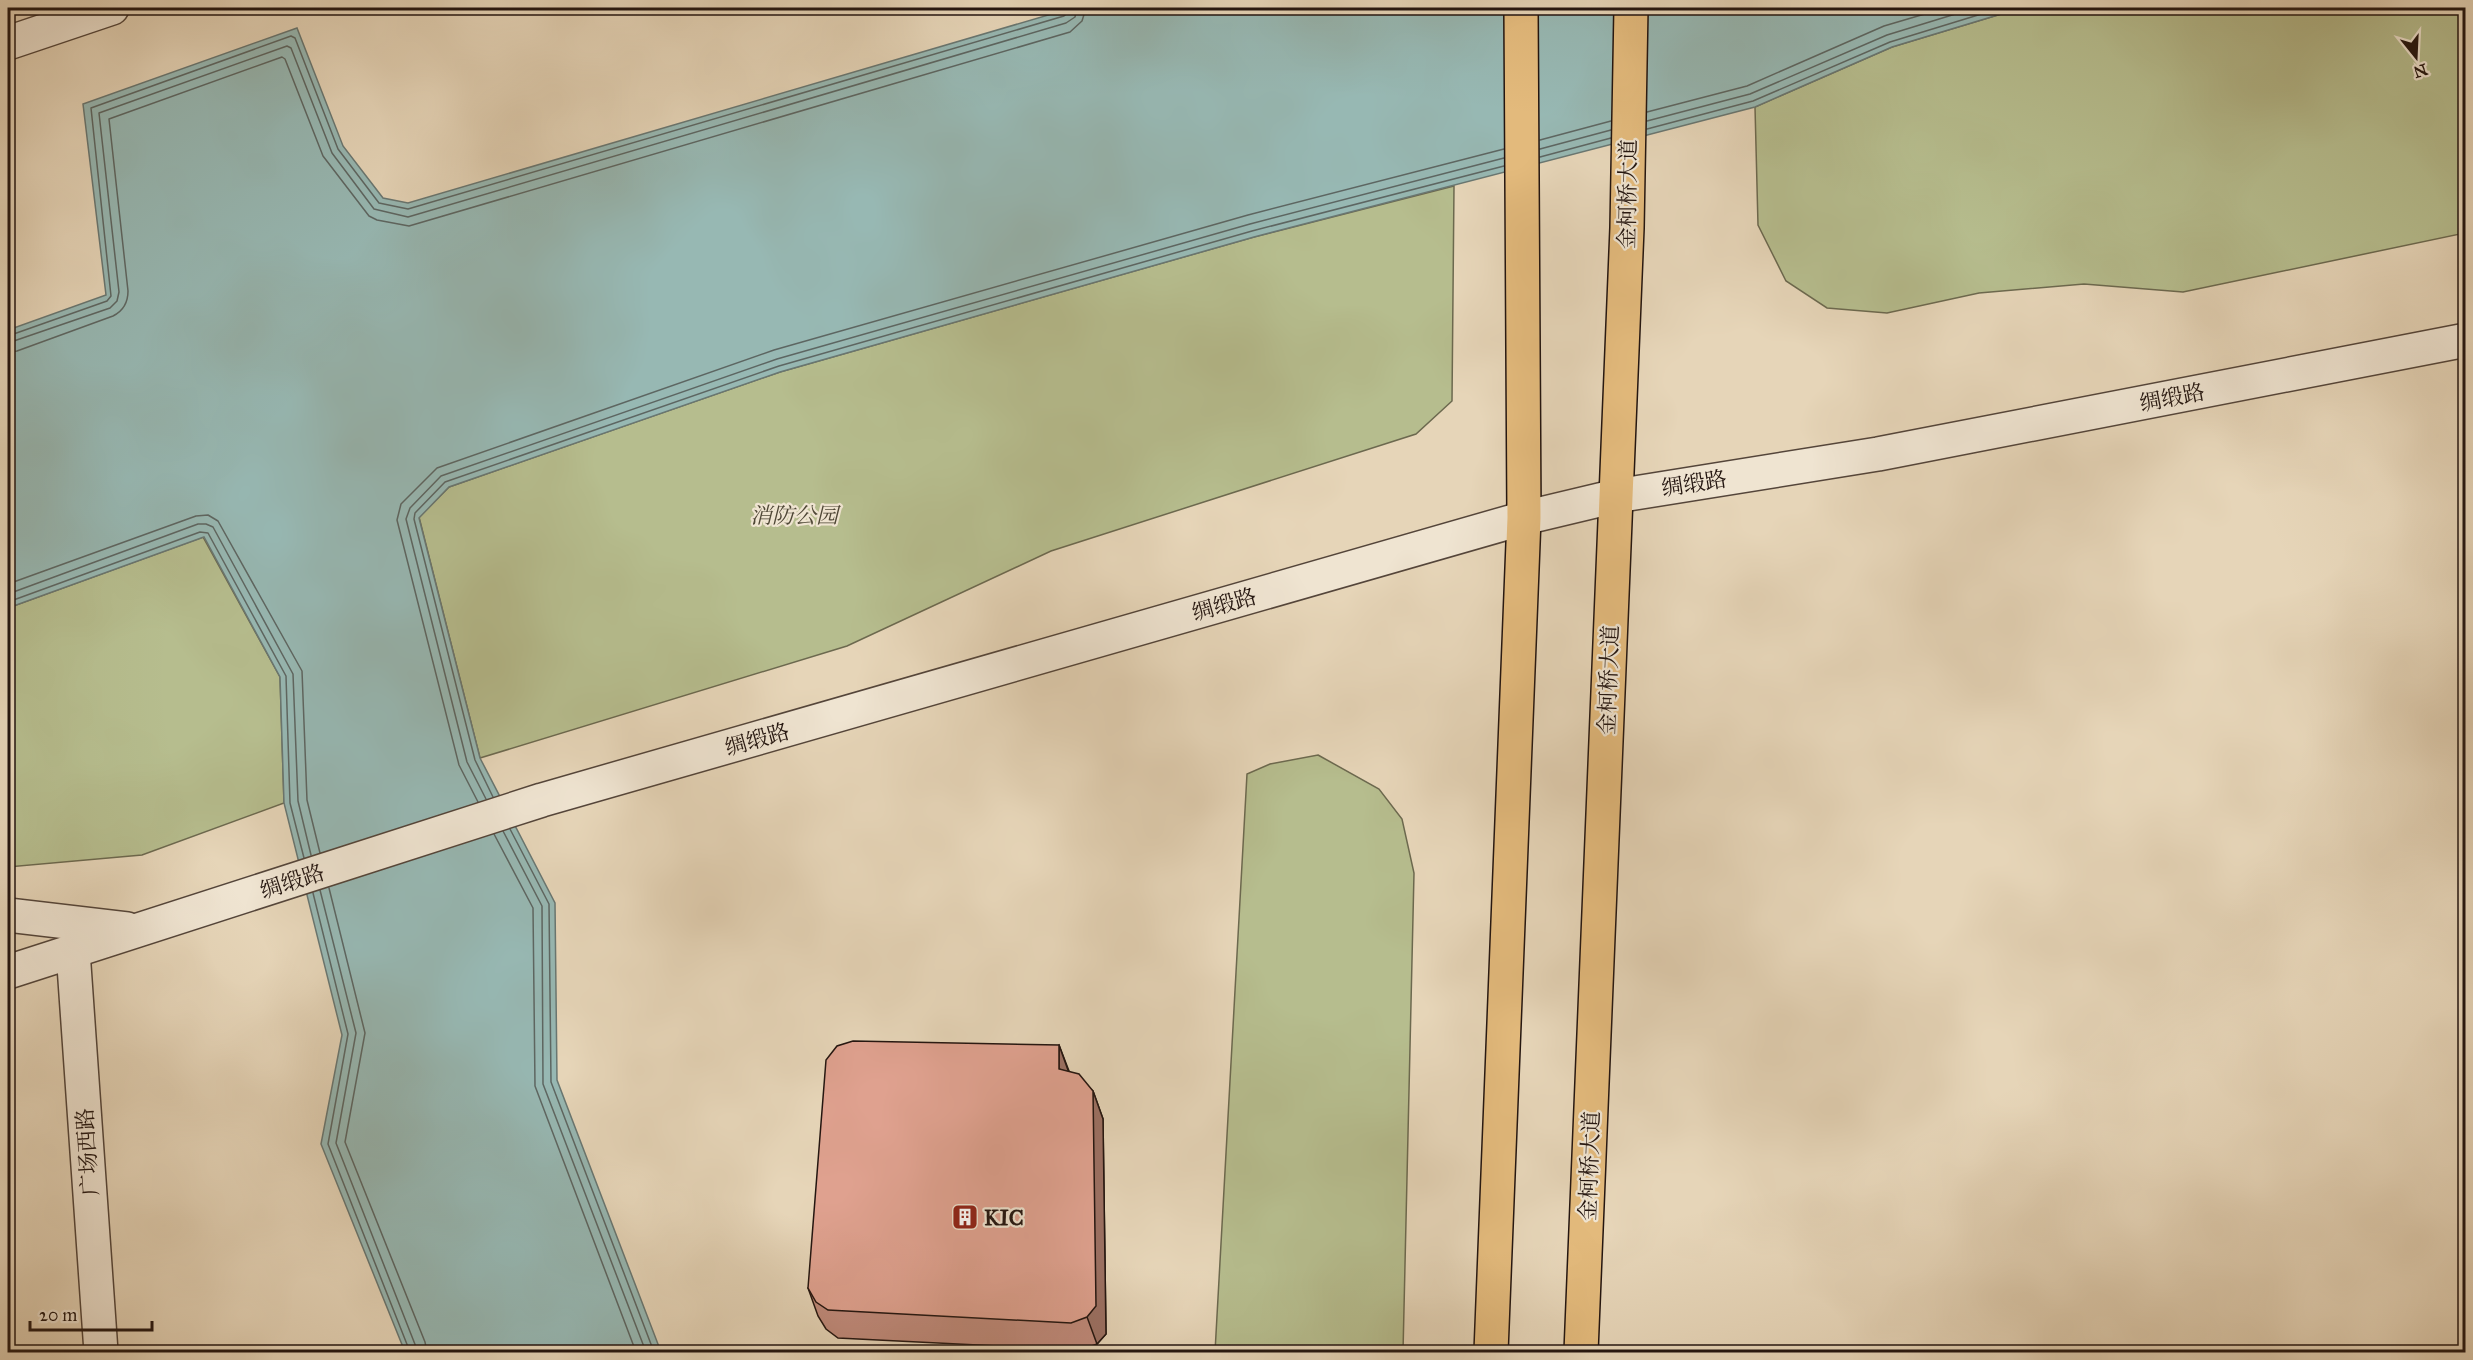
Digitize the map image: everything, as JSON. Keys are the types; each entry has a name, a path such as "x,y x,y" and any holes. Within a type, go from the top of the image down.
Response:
{"main road":[{"path":"1491,1353 1524,518 1521,8"},
{"name":"金柯桥大道","path":"1581,1353 1627,228 1630,8"}],"street":[{"path":"8,42 112,8"},
{"name":"绸缎路","path":"8,972 542,800 1524,518 1616,496 1878,454 2466,340"},
{"path":"8,915 137,930"},
{"name":"广场西路","path":"74,951 101,1353"}],"green space":[{"path":"2021,8 2465,8 2465,233 2183,292 2084,284 1979,293 1887,313 1827,308 1786,281 1758,225 1755,107 1892,47"},
{"name":"消防公园","path":"1454,186 1452,401 1416,434 1051,551 847,646 480,758 419,517 449,487 780,372 1254,237"},
{"path":"203,537 280,677 284,803 142,855 8,867 8,608"},
{"path":"1318,755 1379,789 1402,819 1414,873 1403,1352 1215,1352 1247,774 1270,764"}],"water":[{"path":"1072,8 2021,8 1892,47 1755,107 1254,237 780,372 449,487 419,518 480,758 555,903 557,1080 661,1352 405,1352 321,1144 342,1035 284,803 280,677 204,537 8,608 8,330 106,295 83,104 297,28 343,146 383,198 408,203"}],"building":[{"name":"KIC","path":"853,1041 1059,1045 1059,1069 1079,1074 1093,1091 1096,1306 1087,1317 1071,1323 828,1310 816,1302 808,1288 826,1060 837,1046"}],"place":[{"name":"KIC","path":"965,1217"}]}
